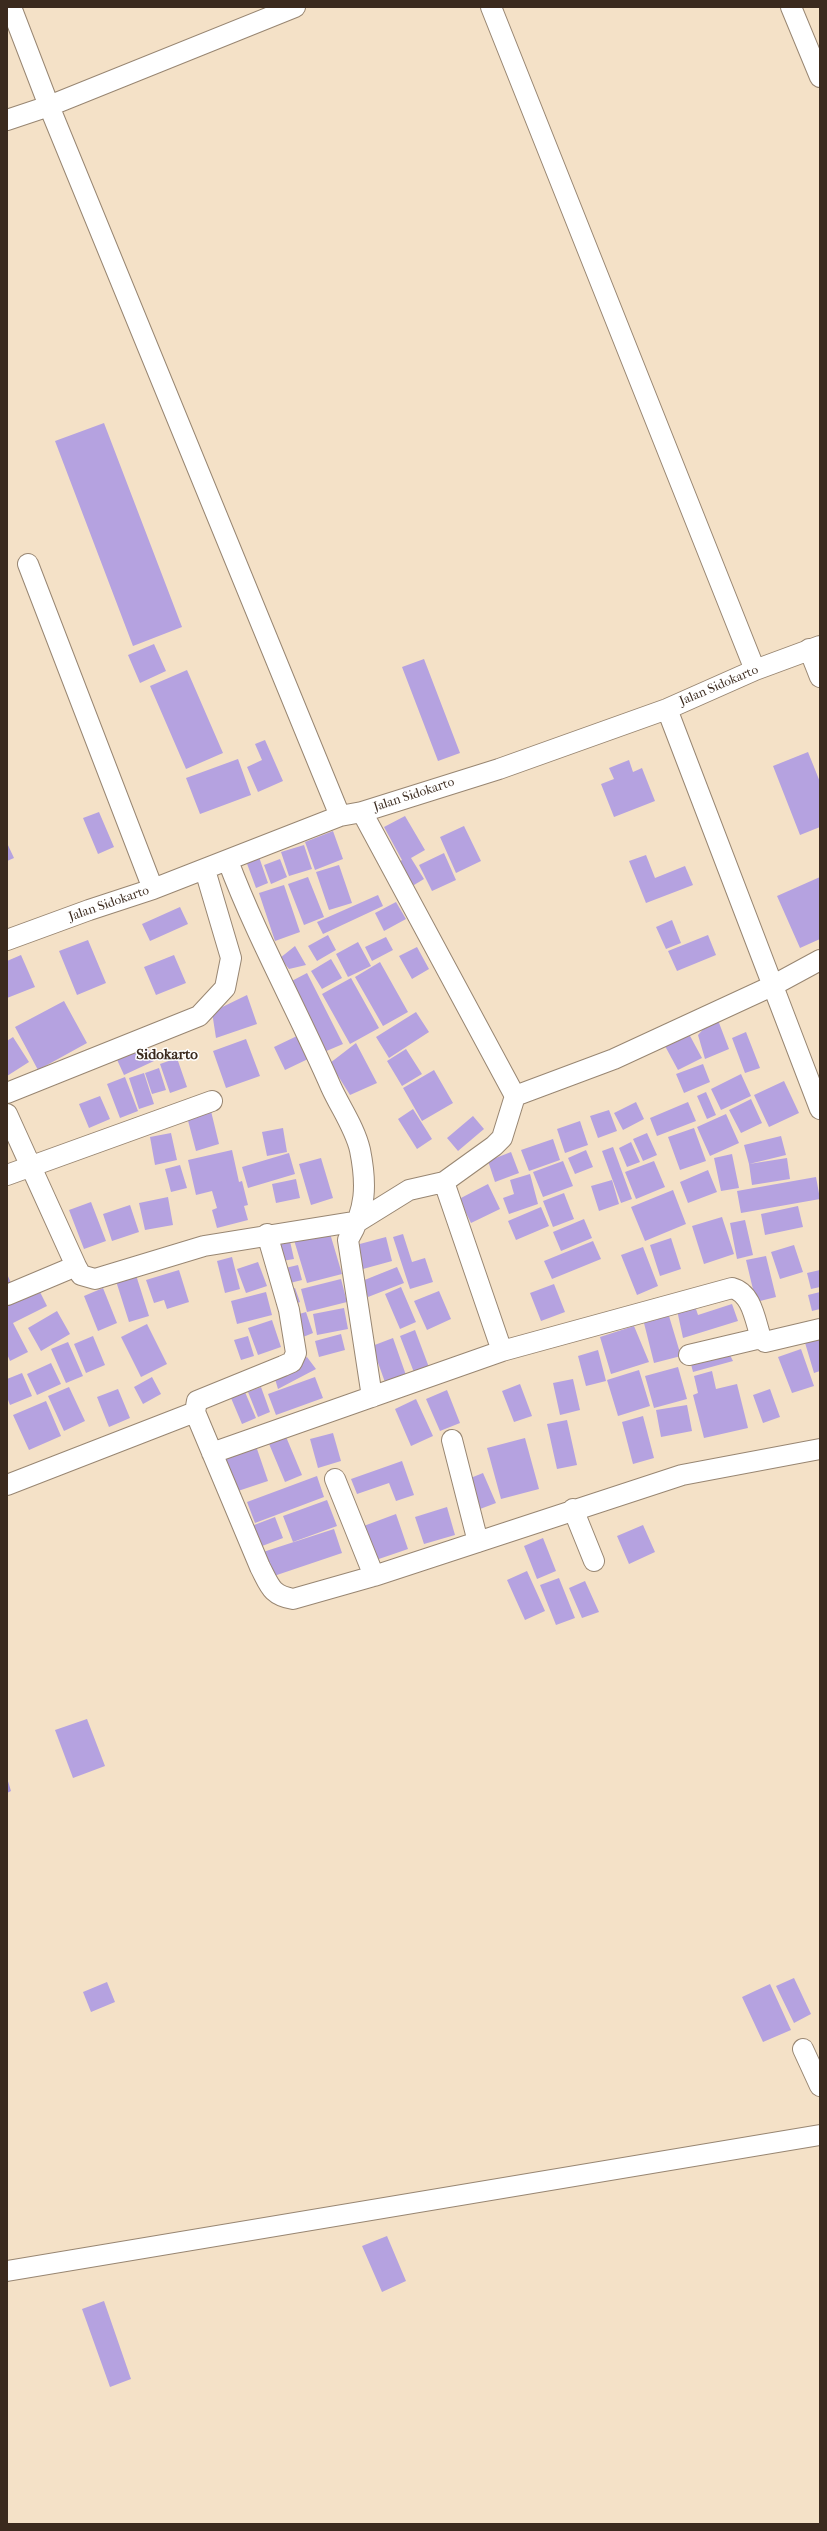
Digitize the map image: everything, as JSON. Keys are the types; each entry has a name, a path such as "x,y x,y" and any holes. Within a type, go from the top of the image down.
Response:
{"street":[{"path":"11,7 49,106 340,816"},
{"path":"7,120 49,106 295,7"},
{"path":"491,7 755,670"},
{"path":"791,7 820,77"},
{"path":"28,564 153,889"},
{"path":"814,648 820,677"},
{"name":"Jalan Sidokarto","path":"7,940 205,870 340,816 362,812 499,768 667,708 755,670 814,648"},
{"path":"667,708 772,986 818,1097"},
{"path":"7,1114 76,1266 81,1275 95,1279 204,1246 267,1234 359,1221 409,1190 444,1182 494,1146 502,1138 515,1096 362,812"},
{"path":"228,861 247,911 289,1001 314,1046 359,1148 364,1188 359,1221 348,1240 372,1397"},
{"path":"7,1093 199,1016 225,988 231,958 205,870"},
{"path":"515,1096 614,1060 772,986 820,960"},
{"path":"7,1175 31,1168 212,1101"},
{"path":"444,1182 502,1351"},
{"path":"267,1234 289,1310 296,1353 292,1362 197,1402 195,1412 260,1568 271,1590 280,1596 294,1599 374,1576 682,1474 820,1449"},
{"path":"7,1295 76,1266"},
{"path":"212,1453 502,1351 732,1288 738,1289 747,1297 761,1338 765,1342 820,1329"},
{"path":"689,1355 761,1338"},
{"path":"7,1485 195,1412"},
{"path":"452,1440 478,1542"},
{"path":"335,1479 374,1576"},
{"path":"573,1509 594,1561"},
{"path":"803,2049 820,2086"},
{"path":"7,2271 820,2135"}],"building":[{"path":"104,423 182,627 133,646 55,441"},
{"path":"154,644 166,671 140,683 128,655"},
{"path":"424,659 460,753 438,761 402,667"},
{"path":"187,670 223,753 186,769 150,686"},
{"path":"265,740 283,781 258,792 247,767 262,760 255,744"},
{"path":"808,752 820,782 820,827 800,835 773,766"},
{"path":"238,759 251,795 200,814 186,778"},
{"path":"629,760 633,772 642,768 655,801 614,817 601,784 614,779 609,768"},
{"path":"99,812 114,847 98,854 83,818"},
{"path":"405,816 425,850 411,858 424,879 409,888 395,865 402,860 384,827"},
{"path":"464,826 481,861 456,873 440,837"},
{"path":"333,831 343,859 315,870 305,842"},
{"path":"7,843 14,858 7,861"},
{"path":"304,845 312,869 289,876 281,852"},
{"path":"444,853 456,880 432,891 419,865"},
{"path":"646,855 655,878 685,866 693,885 646,903 629,861"},
{"path":"259,857 268,883 256,888 246,861"},
{"path":"280,859 287,877 271,884 264,865"},
{"path":"339,865 352,903 329,910 316,872"},
{"path":"308,877 324,917 304,925 288,884"},
{"path":"820,877 820,939 800,948 777,896"},
{"path":"284,885 300,932 275,941 259,893"},
{"path":"378,895 383,906 323,934 317,922"},
{"path":"396,902 406,919 384,931 375,913"},
{"path":"180,907 188,924 150,941 142,924"},
{"path":"672,920 681,943 666,949 656,927"},
{"path":"328,935 336,950 317,961 308,946"},
{"path":"708,935 716,955 677,971 668,951"},
{"path":"386,937 393,950 372,961 365,947"},
{"path":"88,940 106,983 77,995 59,951"},
{"path":"358,942 371,966 348,977 336,954"},
{"path":"295,946 306,965 289,969 280,958"},
{"path":"417,947 429,969 412,979 399,956"},
{"path":"21,955 35,987 7,998 7,961"},
{"path":"174,955 186,983 156,995 144,967"},
{"path":"331,959 342,978 322,989 311,971"},
{"path":"380,962 408,1012 383,1026 355,977"},
{"path":"307,973 343,1044 324,1052 286,984"},
{"path":"351,978 379,1028 350,1044 322,994"},
{"path":"247,995 257,1024 216,1038 212,1012"},
{"path":"64,1001 87,1043 38,1070 15,1027"},
{"path":"416,1012 429,1032 389,1058 376,1037"},
{"path":"716,1015 729,1049 705,1059 698,1035"},
{"path":"746,1032 760,1068 745,1073 732,1038"},
{"path":"689,1034 702,1058 678,1070 665,1046"},
{"path":"297,1036 308,1059 285,1070 274,1047"},
{"path":"13,1037 29,1062 7,1076 7,1041"},
{"path":"246,1039 260,1076 226,1088 213,1051"},
{"path":"144,1040 154,1061 124,1075 114,1053"},
{"path":"356,1043 377,1083 350,1095 330,1063"},
{"path":"406,1049 422,1074 402,1086 387,1061"},
{"path":"177,1058 187,1087 170,1093 160,1064"},
{"path":"703,1064 710,1082 684,1093 676,1074"},
{"path":"159,1068 166,1090 152,1094 145,1073"},
{"path":"434,1070 453,1103 422,1121 403,1088"},
{"path":"144,1073 154,1104 139,1109 129,1078"},
{"path":"741,1074 751,1096 721,1110 711,1089"},
{"path":"125,1077 138,1111 120,1118 107,1084"},
{"path":"784,1081 799,1113 769,1127 754,1095"},
{"path":"706,1092 716,1115 707,1119 697,1096"},
{"path":"100,1096 110,1119 89,1128 79,1104"},
{"path":"751,1099 762,1123 741,1133 729,1110"},
{"path":"636,1102 644,1119 623,1130 614,1113"},
{"path":"688,1102 696,1121 657,1136 650,1118"},
{"path":"210,1107 219,1144 196,1151 186,1113"},
{"path":"413,1109 432,1139 417,1149 398,1119"},
{"path":"609,1110 617,1131 598,1138 590,1116"},
{"path":"726,1114 739,1143 710,1156 697,1127"},
{"path":"473,1116 484,1129 458,1151 447,1138"},
{"path":"580,1121 588,1145 565,1153 557,1129"},
{"path":"283,1128 287,1152 267,1156 262,1132"},
{"path":"694,1128 706,1161 680,1170 668,1137"},
{"path":"171,1133 177,1160 155,1165 150,1137"},
{"path":"647,1133 657,1155 643,1161 633,1139"},
{"path":"781,1136 786,1155 749,1164 744,1145"},
{"path":"553,1139 560,1160 529,1171 521,1150"},
{"path":"631,1142 640,1162 627,1167 619,1148"},
{"path":"613,1147 632,1199 621,1203 602,1151"},
{"path":"232,1150 239,1182 242,1181 248,1205 244,1206 248,1220 217,1228 212,1210 217,1208 212,1191 196,1195 188,1160"},
{"path":"586,1150 593,1167 575,1174 568,1158"},
{"path":"511,1152 519,1173 495,1182 488,1161"},
{"path":"289,1153 295,1174 248,1188 242,1167"},
{"path":"732,1154 739,1188 721,1191 714,1158"},
{"path":"321,1158 333,1198 311,1205 299,1164"},
{"path":"787,1158 790,1179 752,1185 749,1164"},
{"path":"563,1161 573,1186 543,1197 533,1172"},
{"path":"654,1161 665,1187 636,1199 625,1172"},
{"path":"180,1165 187,1188 171,1192 165,1169"},
{"path":"708,1170 717,1192 688,1203 680,1182"},
{"path":"530,1174 538,1204 509,1214 503,1198 514,1194 510,1180"},
{"path":"816,1177 820,1199 741,1213 737,1191"},
{"path":"296,1179 300,1198 276,1203 272,1184"},
{"path":"612,1180 619,1204 599,1211 591,1186"},
{"path":"488,1184 500,1209 471,1223 459,1199"},
{"path":"673,1190 686,1224 645,1241 631,1207"},
{"path":"564,1193 574,1219 553,1227 543,1201"},
{"path":"168,1197 173,1225 145,1230 139,1203"},
{"path":"91,1202 106,1241 84,1249 69,1210"},
{"path":"130,1205 139,1232 112,1241 103,1214"},
{"path":"798,1206 803,1227 765,1235 761,1214"},
{"path":"541,1207 549,1226 516,1240 508,1221"},
{"path":"722,1217 734,1254 704,1264 692,1226"},
{"path":"584,1219 592,1238 561,1251 553,1232"},
{"path":"745,1220 753,1255 737,1259 730,1223"},
{"path":"329,1230 342,1274 307,1283 294,1240"},
{"path":"403,1234 412,1262 425,1258 433,1282 410,1289 393,1237"},
{"path":"289,1237 294,1259 276,1262 271,1241"},
{"path":"386,1237 392,1261 363,1269 356,1245"},
{"path":"671,1238 681,1269 660,1276 650,1245"},
{"path":"593,1241 601,1259 552,1279 544,1261"},
{"path":"794,1245 803,1272 780,1279 771,1252"},
{"path":"643,1247 658,1286 637,1295 621,1255"},
{"path":"766,1256 776,1297 756,1302 746,1260"},
{"path":"232,1257 240,1289 225,1293 217,1261"},
{"path":"258,1262 267,1286 246,1293 237,1269"},
{"path":"298,1265 302,1280 286,1284 281,1269"},
{"path":"397,1267 404,1283 368,1297 362,1281"},
{"path":"179,1270 189,1302 167,1309 164,1300 154,1303 146,1280"},
{"path":"820,1270 820,1287 811,1289 807,1273"},
{"path":"7,1274 11,1283 7,1284"},
{"path":"136,1275 149,1316 129,1322 116,1281"},
{"path":"341,1279 347,1302 307,1312 301,1289"},
{"path":"554,1284 565,1312 541,1321 530,1293"},
{"path":"401,1287 416,1322 400,1329 385,1294"},
{"path":"103,1288 117,1323 98,1331 84,1296"},
{"path":"295,1288 300,1302 292,1305 288,1290"},
{"path":"39,1290 47,1306 13,1323 28,1352 10,1361 7,1354 7,1306"},
{"path":"439,1291 451,1319 427,1330 414,1301"},
{"path":"266,1292 272,1315 237,1324 231,1301"},
{"path":"820,1292 820,1309 812,1311 808,1295"},
{"path":"732,1304 738,1321 683,1338 677,1310 695,1306 698,1315"},
{"path":"344,1308 348,1329 317,1335 313,1314"},
{"path":"57,1311 70,1334 41,1351 28,1328"},
{"path":"306,1312 313,1333 303,1337 296,1315"},
{"path":"669,1316 681,1356 654,1363 644,1323"},
{"path":"272,1320 281,1347 258,1355 248,1328"},
{"path":"147,1324 167,1364 141,1377 121,1337"},
{"path":"634,1326 649,1362 611,1374 600,1337"},
{"path":"415,1330 430,1370 415,1375 400,1336"},
{"path":"820,1331 820,1371 814,1373 803,1336"},
{"path":"341,1334 345,1350 319,1357 315,1341"},
{"path":"93,1336 105,1365 86,1373 74,1344"},
{"path":"248,1336 254,1356 241,1360 234,1340"},
{"path":"393,1338 407,1378 386,1385 372,1346"},
{"path":"68,1342 83,1376 66,1383 51,1349"},
{"path":"801,1349 814,1386 792,1393 778,1357"},
{"path":"598,1350 606,1381 586,1386 578,1356"},
{"path":"728,1351 733,1361 693,1372 690,1360"},
{"path":"307,1357 316,1369 278,1389 275,1379"},
{"path":"51,1363 61,1384 37,1395 27,1374"},
{"path":"678,1367 687,1399 654,1408 645,1376"},
{"path":"639,1370 650,1406 618,1416 607,1380"},
{"path":"712,1371 716,1389 737,1384 748,1428 704,1438 693,1395 698,1393 694,1376"},
{"path":"22,1373 32,1396 10,1405 7,1397 7,1379"},
{"path":"152,1377 161,1394 143,1404 134,1387"},
{"path":"315,1377 323,1398 276,1415 268,1394"},
{"path":"573,1379 580,1410 560,1415 553,1383"},
{"path":"520,1384 532,1416 514,1422 502,1391"},
{"path":"69,1387 85,1421 64,1431 48,1396"},
{"path":"261,1387 270,1412 258,1417 248,1392"},
{"path":"118,1389 130,1418 109,1427 97,1397"},
{"path":"770,1389 780,1417 763,1423 753,1395"},
{"path":"447,1390 460,1423 440,1431 426,1399"},
{"path":"245,1392 256,1418 242,1424 231,1398"},
{"path":"416,1399 433,1436 411,1446 395,1409"},
{"path":"46,1401 61,1436 29,1450 13,1415"},
{"path":"687,1405 692,1431 661,1437 656,1410"},
{"path":"643,1416 654,1458 633,1464 622,1422"},
{"path":"567,1420 577,1465 557,1469 547,1424"},
{"path":"284,1432 302,1475 285,1482 267,1439"},
{"path":"333,1433 341,1461 318,1468 310,1439"},
{"path":"525,1438 539,1489 501,1499 487,1448"},
{"path":"256,1446 268,1481 238,1491 225,1456"},
{"path":"402,1461 414,1495 396,1501 389,1483 357,1494 351,1479"},
{"path":"483,1473 496,1503 480,1509 468,1479"},
{"path":"317,1476 324,1497 255,1523 247,1502"},
{"path":"327,1500 337,1526 293,1542 283,1516"},
{"path":"447,1507 455,1535 424,1544 415,1517"},
{"path":"396,1514 408,1549 373,1561 361,1527"},
{"path":"275,1517 283,1538 257,1548 249,1527"},
{"path":"643,1525 655,1552 629,1564 617,1536"},
{"path":"334,1529 342,1553 268,1578 260,1553"},
{"path":"543,1538 556,1571 537,1579 524,1546"},
{"path":"527,1571 545,1611 525,1620 507,1580"},
{"path":"559,1578 575,1618 556,1625 540,1585"},
{"path":"585,1581 599,1612 582,1618 569,1588"},
{"path":"87,1719 105,1766 73,1778 55,1730"},
{"path":"7,1778 11,1791 7,1793"},
{"path":"794,1978 811,2014 794,2023 776,1986"},
{"path":"107,1982 115,2002 91,2012 83,1992"},
{"path":"770,1984 791,2030 763,2042 742,1997"},
{"path":"387,2236 406,2281 382,2292 362,2246"},
{"path":"104,2301 131,2379 110,2387 82,2309"}],"district":[{"name":"Sidokarto","path":"167,1055"}]}
